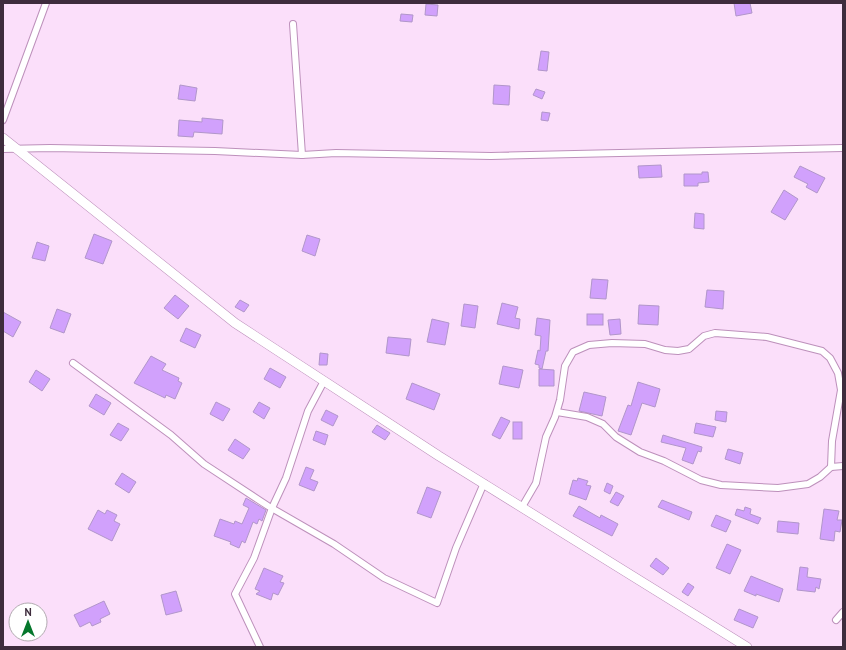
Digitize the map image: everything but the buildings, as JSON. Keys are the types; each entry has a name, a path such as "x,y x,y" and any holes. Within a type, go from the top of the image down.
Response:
{"main road":[{"path":"3,138 235,322 484,483 747,647"}],"street":[{"path":"3,120 46,3"},
{"path":"292,24 302,155"},
{"path":"3,149 215,151 302,155 336,153 491,156 843,148"},
{"path":"522,507 536,483 546,437 557,412 565,366 573,352 590,345 612,343 645,344 665,350 678,351 689,349 704,336 715,333 767,337 822,351 830,358 838,373 841,390 832,440 830,467"},
{"path":"73,363 170,435 204,464 272,508 334,544 384,578 437,603 456,548 484,483"},
{"path":"260,647 235,594 254,558 272,508 286,478 308,411 324,380"},
{"path":"557,412 587,417 603,424 616,437 640,452 664,461 701,480 722,485 778,488 808,484 820,477 830,467 843,466"},
{"path":"836,620 843,612"}]}
